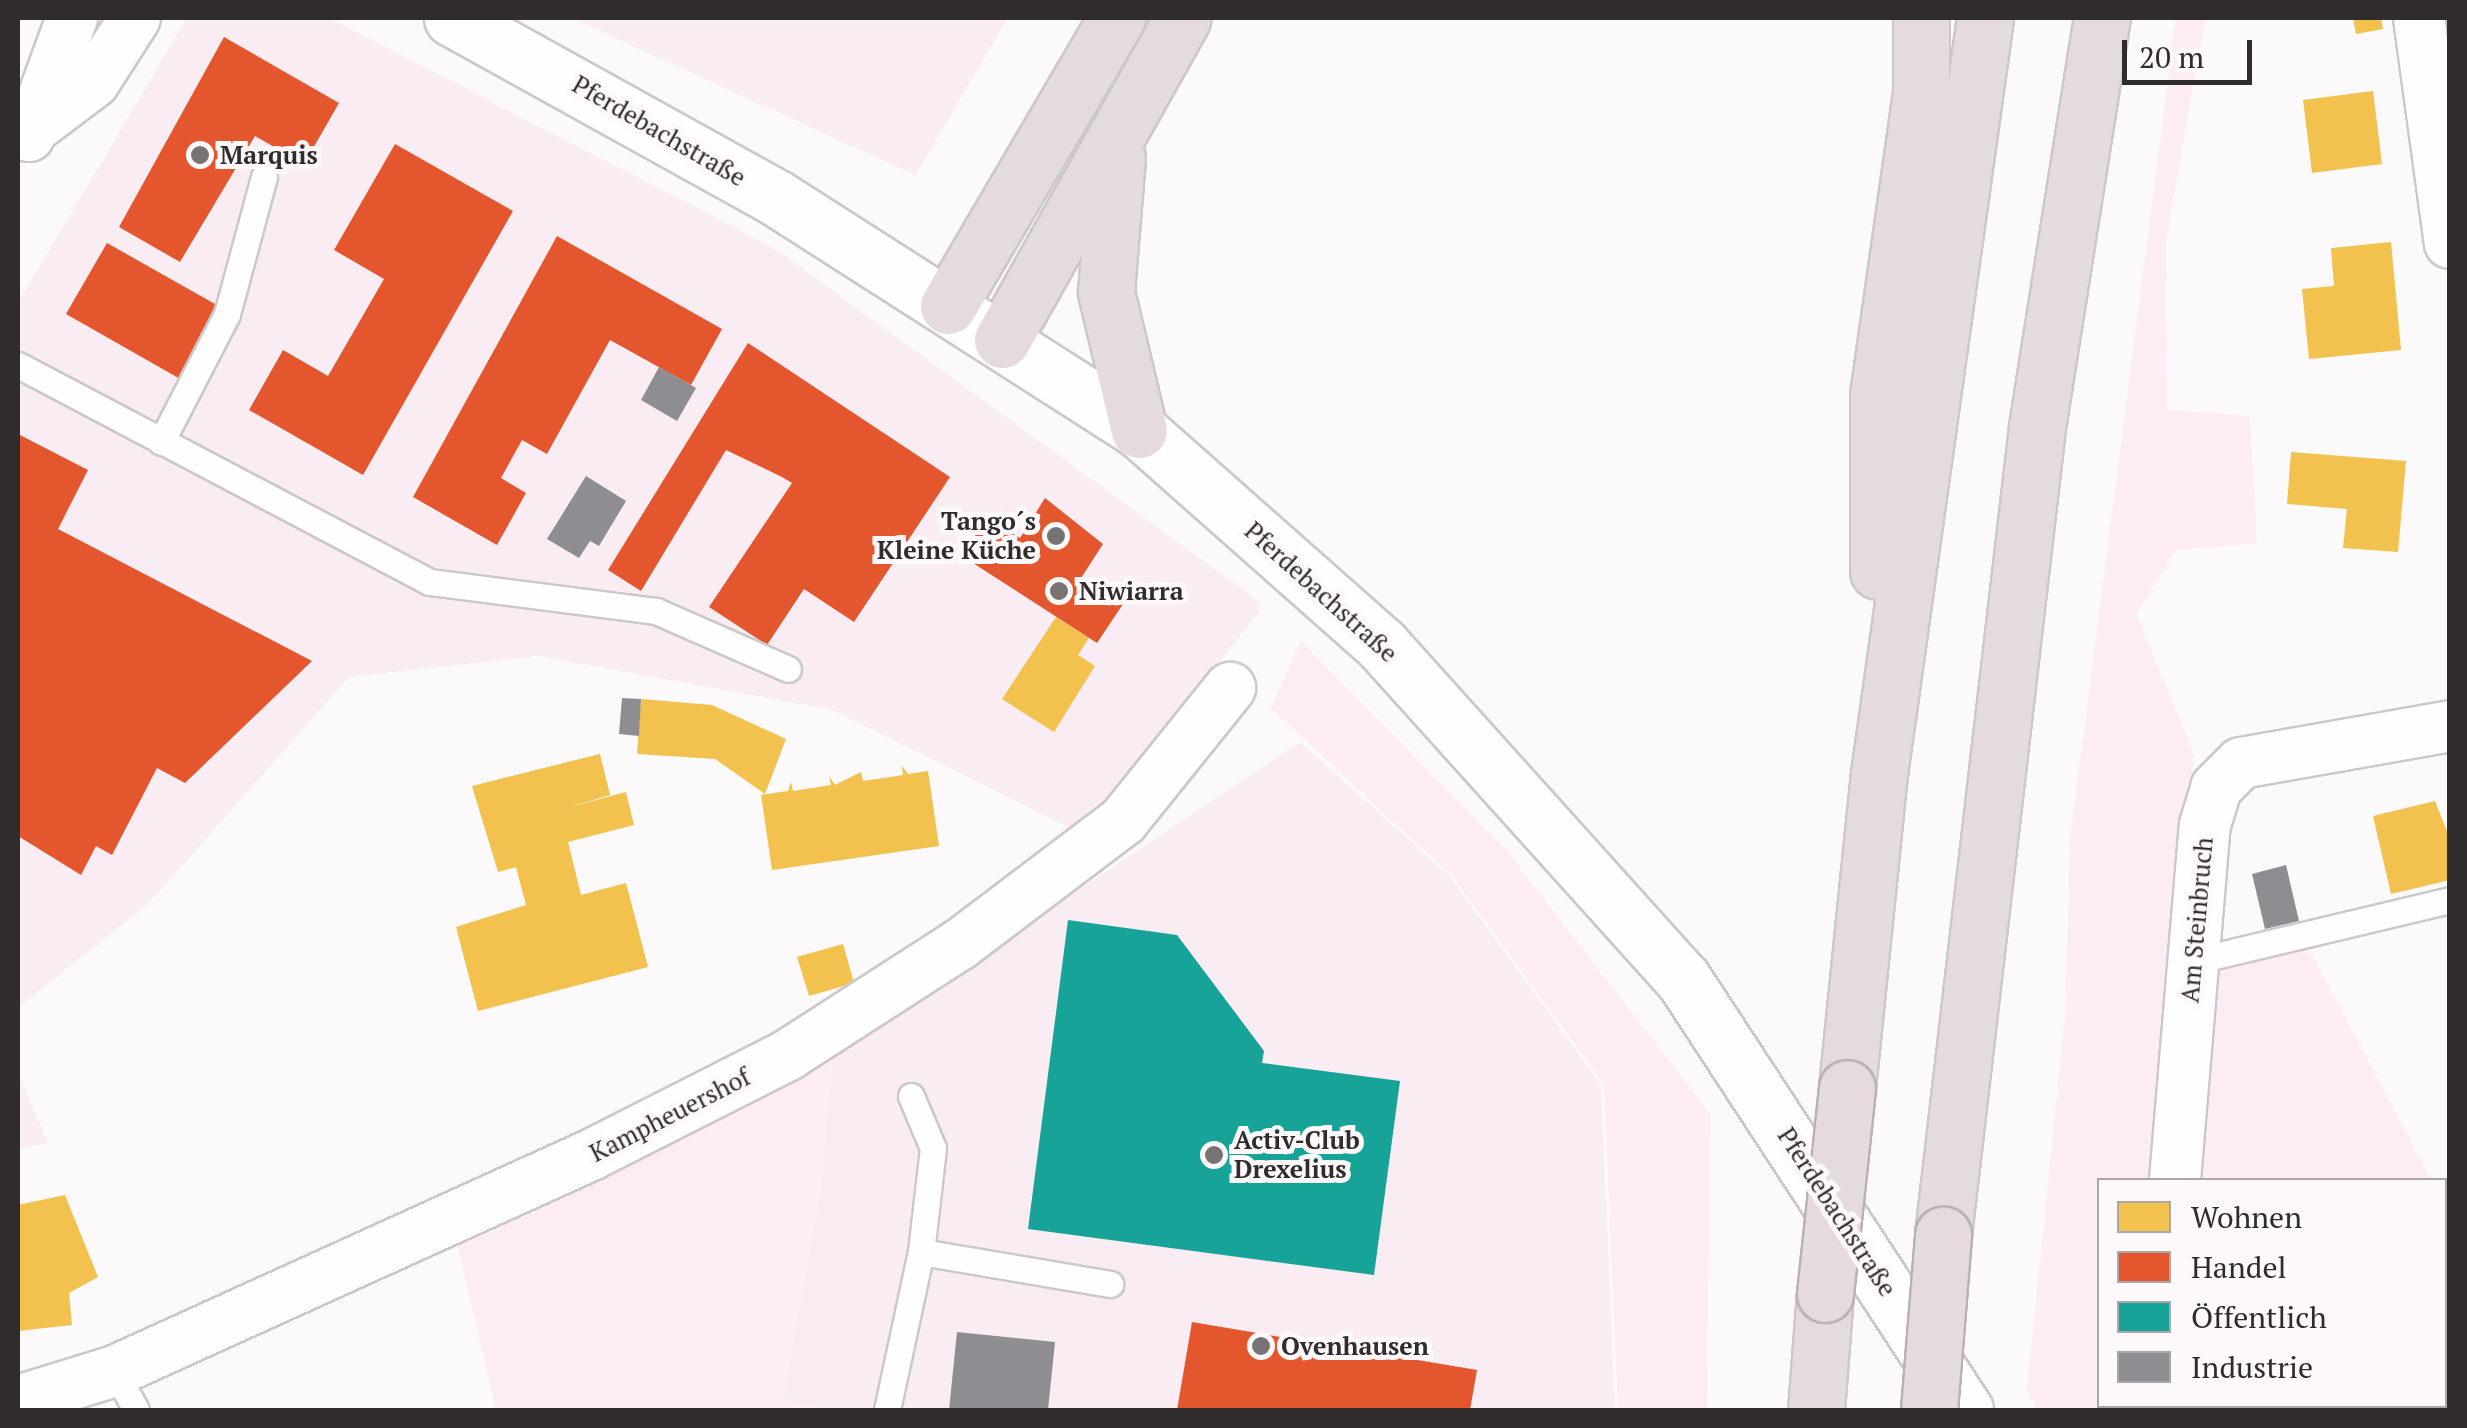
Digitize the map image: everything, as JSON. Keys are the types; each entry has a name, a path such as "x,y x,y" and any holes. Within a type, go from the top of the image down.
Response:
{"highway":[{"path":"948,306 1117,18"},
{"path":"1002,340 1120,140 1183,18"},
{"path":"1879,774 1878,396 1921,94 1922,18"},
{"path":"1816,1410 1879,774 1985,18"},
{"path":"1928,1410 1943,1235 2037,427 2102,18"},
{"path":"1120,140 1106,292 1139,430"}],"main road":[{"name":"Pferdebachstraße","path":"452,18 758,187 1139,430 1380,644 1614,897 1683,979 1965,1410"}],"street":[{"path":"25,143 72,18"},
{"path":"25,143 94,82 135,18"},
{"path":"2419,18 2450,243"},
{"name":"Kampheuershof","path":"18,1401 125,1391 788,1056 959,945 1123,821 1230,688"},
{"name":"Am Steinbruch","path":"2175,1178 2204,825 2216,788 2241,762 2450,726"}],"lane":[{"path":"161,442 228,314 264,177"},
{"path":"18,365 430,582 656,611 788,669"},
{"path":"2194,962 2450,900"},
{"path":"887,1410 921,1252 933,1148 912,1096"},
{"path":"921,1252 1110,1284"}],"shaded area":[{"path":"187,18 329,18 774,248 1260,602 1259,612 1083,834 833,710 538,656 349,677 149,903 18,1008 18,303"},
{"path":"572,18 1008,18 915,175"},
{"path":"2176,18 2205,18 2166,240 2167,410 2250,416 2257,543 2176,550 2136,614 2194,755 2169,972 2308,947 2430,1178 2097,1178 2097,1408 2447,1408 2447,1308 2449,1410 2037,1410 2027,1390 2065,1017 2070,839"},
{"path":"1301,641 1505,849 1710,1114 1707,1410 1618,1410 1604,1084 1454,878 1271,708"},
{"path":"1300,742 1450,877 1601,1085 1615,1410 834,1410 782,1402 820,1191 832,1055"},
{"path":"832,1055 820,1191 782,1402 834,1410 496,1410 456,1238"},
{"path":"18,1074 48,1143 18,1149"}],"building: Wohnen":[{"path":"2353,18 2381,18 2383,29 2356,34"},
{"path":"2373,91 2382,164 2312,173 2303,100"},
{"path":"2391,242 2401,350 2309,359 2302,289 2334,286 2331,248"},
{"path":"2291,452 2406,461 2398,552 2343,548 2347,509 2287,504"},
{"path":"1056,617 1089,638 1078,655 1095,666 1054,732 1002,699"},
{"path":"641,699 712,705 786,739 765,794 715,759 637,754"},
{"path":"600,754 610,795 566,808 626,792 634,825 568,842 581,895 626,883 648,967 478,1011 456,927 526,905 516,867 498,872 472,786"},
{"path":"902,766 908,774 928,771 939,846 772,870 761,795 788,791 791,782 793,791 831,785 829,776 835,785 861,772 863,781 903,775"},
{"path":"2435,801 2450,839 2450,880 2391,894 2373,816"},
{"path":"843,944 854,983 809,996 797,957"},
{"path":"65,1195 98,1277 69,1293 72,1325 18,1331 18,1205"}],"building: Handel":[{"path":"224,37 339,103 304,164 255,136 180,262 119,227"},
{"path":"395,144 513,211 363,475 249,410 283,350 328,376 384,279 334,250"},
{"path":"557,236 722,329 691,385 610,340 547,454 522,440 501,478 526,493 497,545 413,497"},
{"path":"107,243 222,308 182,380 66,314"},
{"path":"748,343 950,477 854,622 804,589 767,645 709,607 792,483 726,450 641,591 608,570"},
{"path":"18,434 88,470 58,529 312,661 185,783 157,768 112,855 96,846 81,875 18,836"},
{"name":"Niwiarra","path":"1045,498 1103,544 1081,578 1123,604 1097,643 962,556 987,517 1020,538"},
{"name":"Ovenhausen","path":"1192,1322 1477,1370 1470,1410 1177,1410"}],"building: Öffentlich":[{"name":"Activ-Club Drexelius","path":"1068,920 1177,935 1264,1051 1262,1063 1400,1081 1374,1275 1028,1229"}],"building: Industrie":[{"path":"659,367 696,388 677,421 641,400"},
{"path":"586,476 626,501 599,546 590,541 579,558 547,539"},
{"path":"622,698 641,699 639,736 619,734"},
{"path":"2286,865 2299,921 2265,929 2252,874"},
{"path":"957,1332 1055,1342 1048,1410 949,1410"}],"place":[{"name":"Marquis","path":"200,155"},
{"name":"Tango´s Kleine Küche","path":"1056,536"},
{"name":"Niwiarra","path":"1059,591"},
{"name":"Activ-Club Drexelius","path":"1214,1155"},
{"name":"Ovenhausen","path":"1261,1346"}]}
